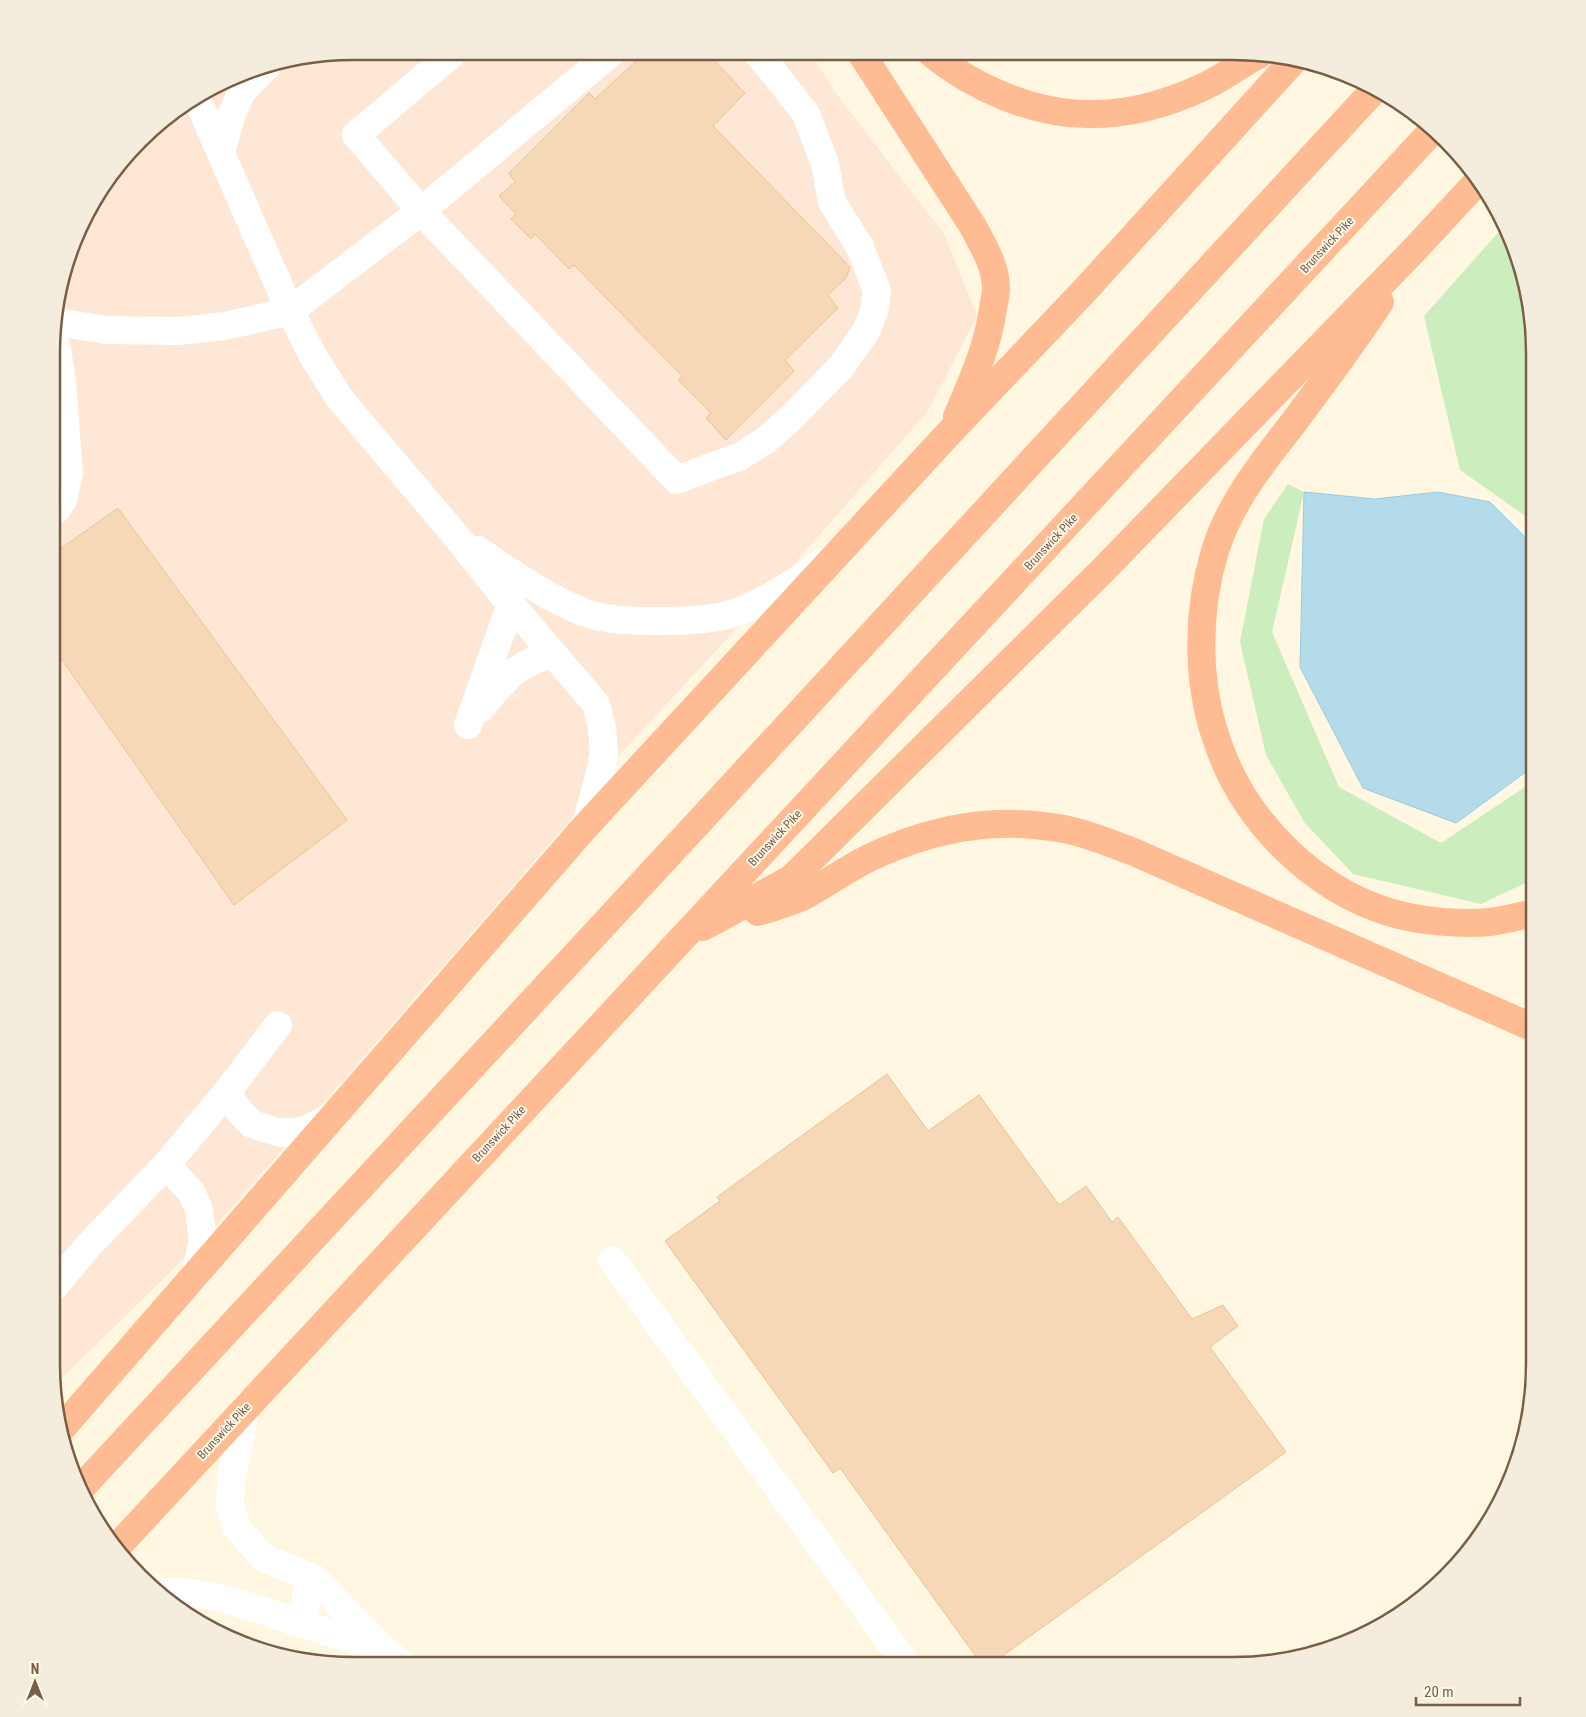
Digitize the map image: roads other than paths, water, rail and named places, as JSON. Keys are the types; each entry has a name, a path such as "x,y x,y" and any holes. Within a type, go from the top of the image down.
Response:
{"highway":[{"path":"866,60 974,228 988,254 993,272 996,289 991,328 983,356 950,432"},
{"path":"942,60 990,91 1025,104 1064,112 1087,114 1119,112 1156,105 1202,88 1248,61"},
{"path":"66,1423 586,827 950,432 1086,289 1289,66"},
{"path":"85,1483 639,887 1370,94"},
{"name":"Brunswick Pike","path":"121,1542 1428,135"},
{"path":"683,938 791,879 1104,568 1415,249 1474,186"},
{"path":"1415,249 1354,343 1254,474 1234,509 1216,550 1206,592 1202,627 1202,669 1209,711 1220,750 1254,814 1280,844 1306,868 1343,893 1392,913 1440,922 1488,922 1526,915"},
{"path":"683,938 802,897 868,858 905,842 932,833 978,825 1019,824 1064,829 1136,853 1526,1024"}],"street":[{"path":"445,60 356,135 421,211 677,480 739,458 766,440 841,367 866,331 874,312 877,292 860,247 832,202 825,164 806,114 763,60"},
{"path":"62,323 106,330 179,331 225,326 290,310 421,211 602,60"},
{"path":"221,153 231,116 242,91 256,77"},
{"path":"199,103 290,310 313,356 340,399 596,704 601,722 604,752 586,827"},
{"path":"60,368 69,473 63,500 60,504"},
{"path":"456,536 546,594 585,612 630,621 684,621 732,614 761,602 809,573 848,542"},
{"path":"511,604 468,725 504,680 525,663 553,654"},
{"path":"60,1279 89,1245 166,1165 226,1093 278,1026"},
{"path":"226,1093 252,1124 280,1133 302,1131 335,1116"},
{"path":"166,1165 192,1193 199,1210 203,1240 195,1276"},
{"path":"612,1260 901,1657"},
{"path":"246,1407 231,1481 230,1506 237,1528 264,1558 315,1579 381,1648 393,1657"},
{"path":"303,1624 306,1596 315,1579"},
{"path":"170,1592 203,1594 236,1601 381,1648"}],"water":[{"path":"1304,492 1375,499 1438,492 1490,502 1526,538 1526,772 1456,823 1363,788 1300,667"}]}
